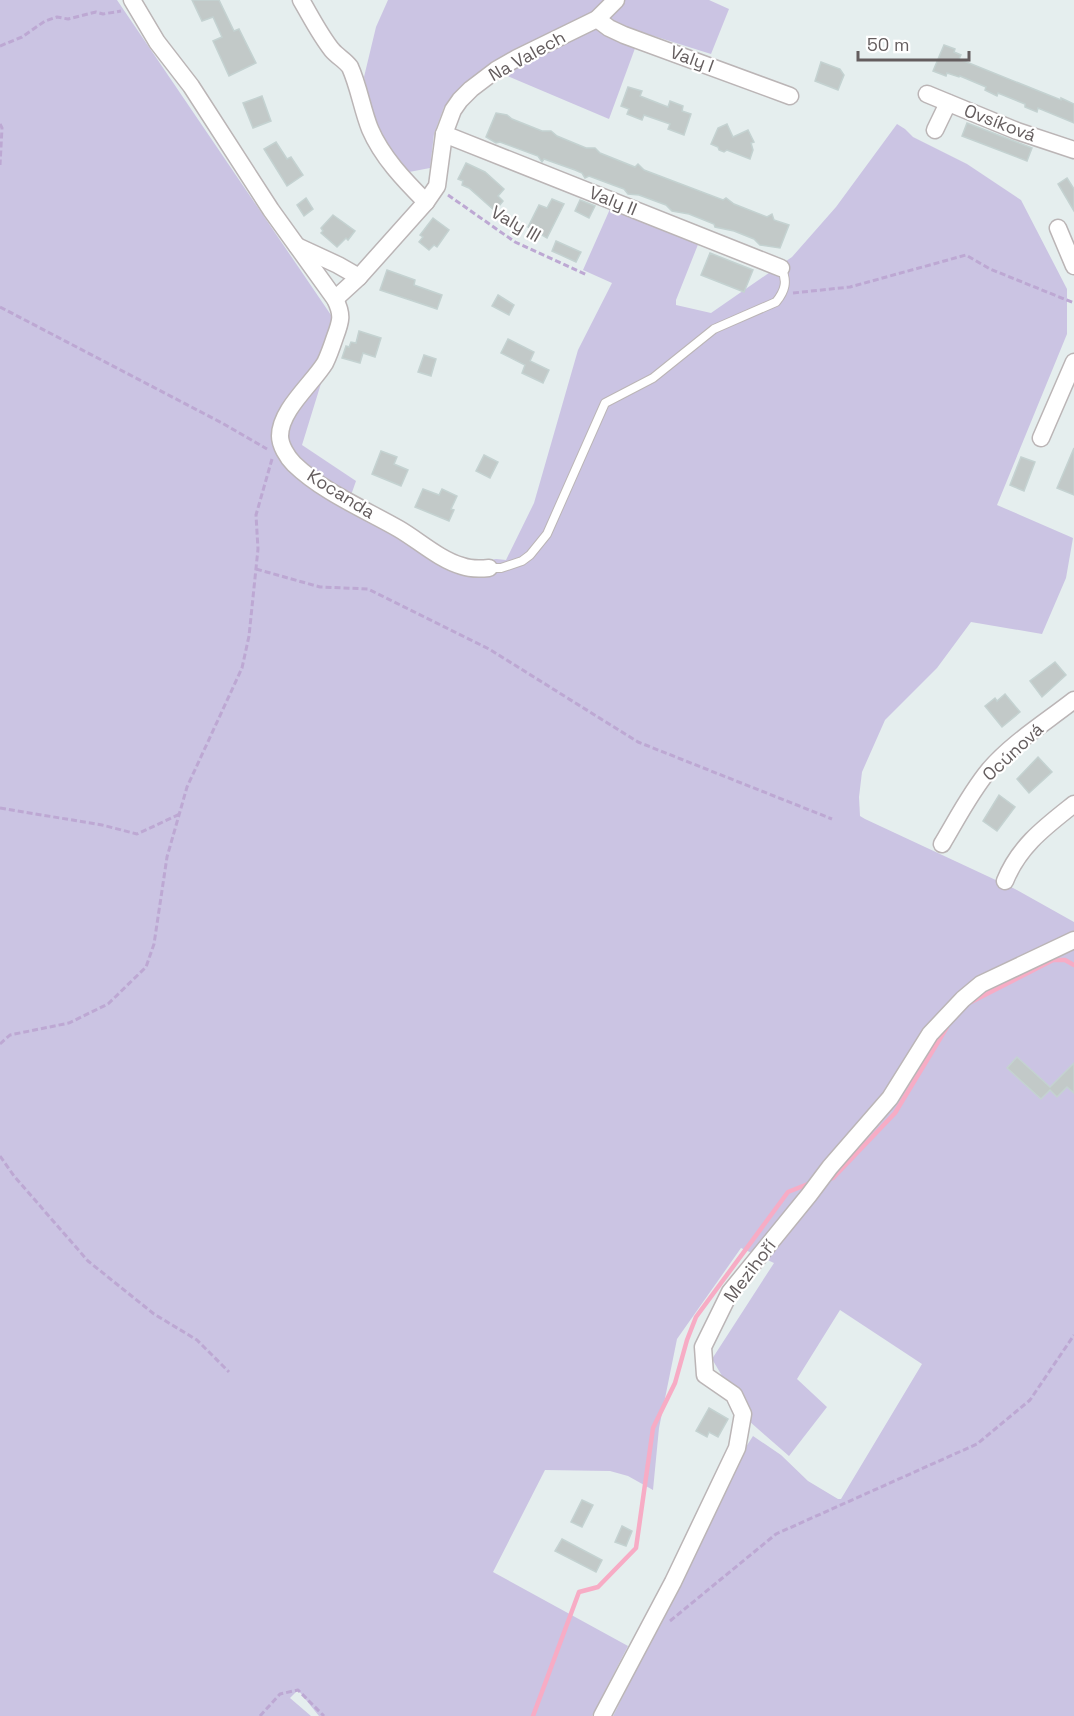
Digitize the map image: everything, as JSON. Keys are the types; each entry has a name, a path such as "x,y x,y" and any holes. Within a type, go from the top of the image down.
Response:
{"street":[{"path":"301,0 337,57 347,62 350,67 377,143 405,181 426,202"},
{"name":"Na Valech","path":"335,299 359,277 426,202 437,186 444,134 453,110 471,89 517,58 597,19 616,0"},
{"name":"Kocanda","path":"135,4 157,42 191,86 294,244 341,310 339,328 324,364 288,412 280,434 284,450 293,463 332,492 399,529 445,559 460,566 476,569 489,568"},
{"name":"Valy I","path":"597,19 624,35 790,96"},
{"name":"Ovsíková","path":"927,94 1017,131 1074,150"},
{"path":"935,130 948,103"},
{"name":"Valy II","path":"444,134 781,268"},
{"path":"1058,228 1074,266"},
{"path":"294,244 359,277"},
{"path":"1041,438 1074,362"},
{"name":"Ocúnová","path":"942,844 972,792 991,768 1013,747 1074,700"},
{"path":"1005,881 1025,846 1074,804"},
{"name":"Mezihoří","path":"602,1716 673,1582 737,1448 743,1414 735,1395 705,1375 703,1347 730,1292 830,1167 890,1098 930,1034 963,999 981,984 1074,940"}],"lane":[{"path":"489,568 501,568 522,561 547,534 604,403 653,378 714,329 776,302 785,286 785,275 781,268"}],"path":[{"path":"0,46 22,38 45,21 57,17 68,19 96,12 103,14 135,4"},
{"path":"0,124 2,128 0,165"},
{"name":"Valy III","path":"437,186 465,209 515,242 587,275"},
{"path":"782,295 850,287 966,255 990,269 1074,303"},
{"path":"0,307 222,423 273,453 256,515 258,549 249,636 242,668 187,787 167,857 154,944 146,967 108,1004 69,1023 10,1035 0,1044"},
{"path":"256,569 320,587 368,588 489,649 638,742 832,819"},
{"path":"0,808 102,825 137,834 180,814"},
{"path":"0,1156 14,1176 88,1261 154,1314 197,1340 229,1372"},
{"path":"666,1625 776,1534 977,1444 1030,1400 1074,1335"},
{"path":"260,1716 279,1694 298,1690 324,1716"}],"shaded area":[{"path":"0,0 117,0 333,318 327,364 302,445 356,481 350,498 401,530 473,563 496,559 506,560 534,503 578,350 612,283 583,270 610,209 699,242 676,305 711,313 792,257 836,207 897,124 913,137 967,164 1021,200 1067,289 1067,334 997,505 1073,538 1066,578 1042,634 971,622 937,668 885,720 862,772 859,797 860,816 865,819 1015,889 1074,922 1074,1716 613,1716 699,1545 737,1461 753,1436 781,1455 808,1481 841,1499 922,1364 840,1310 797,1379 827,1407 789,1456 749,1421 712,1359 774,1263 741,1248 677,1339 659,1428 653,1490 628,1476 610,1471 545,1470 493,1572 628,1646 592,1716 319,1716 298,1690 290,1698 311,1716 0,1716"},
{"path":"388,0 709,0 729,9 711,54 641,32 609,119 505,75 481,71 444,107 434,134 430,168 409,172 379,136 364,77 376,27"}],"building":[{"path":"192,0 219,0 234,31 239,29 256,63 229,76 213,41 222,37 213,17 202,21"},
{"path":"944,45 955,49 954,52 961,55 959,59 1074,104 1074,123 1038,108 1037,112 1025,107 1025,104 998,93 997,96 985,90 986,87 960,76 947,73 946,76 933,71"},
{"path":"821,62 840,69 844,75 838,90 815,81"},
{"path":"628,87 642,91 640,96 668,107 670,101 683,106 682,111 691,114 684,135 668,129 670,124 644,115 642,120 627,114 629,109 621,106"},
{"path":"262,96 271,121 253,128 243,103"},
{"path":"496,113 507,115 542,131 551,131 557,136 586,148 595,148 600,153 635,167 638,164 644,170 723,200 726,198 734,204 767,217 772,214 774,220 789,225 780,248 760,245 754,239 734,231 715,227 714,224 689,214 672,211 666,205 639,195 628,194 624,189 589,176 585,178 582,173 575,170 544,159 542,162 538,156 500,142 496,143 486,137"},
{"path":"967,123 1032,148 1027,161 962,136"},
{"path":"727,124 733,137 748,130 754,142 751,143 753,150 750,159 727,150 724,152 711,144 718,128"},
{"path":"276,142 287,159 291,157 303,175 287,186 264,149"},
{"path":"466,163 485,172 504,189 498,196 503,201 495,211 469,188 462,185 463,181 458,179"},
{"path":"1067,178 1074,189 1074,211 1058,184"},
{"path":"306,198 313,209 304,216 297,205"},
{"path":"552,199 564,204 547,238 528,227 539,205 547,208"},
{"path":"580,200 595,206 589,218 575,211"},
{"path":"333,215 355,231 348,240 346,238 337,247 321,233 323,231 321,228"},
{"path":"433,218 449,230 437,247 434,245 429,250 419,242 423,237 420,235"},
{"path":"556,241 581,252 576,262 552,251"},
{"path":"710,253 753,270 744,292 701,275"},
{"path":"387,270 415,280 414,285 442,295 437,309 380,290"},
{"path":"498,295 514,305 509,315 492,306"},
{"path":"359,331 381,338 375,357 363,353 360,363 342,358 346,346 349,347 351,342 356,343"},
{"path":"508,339 534,352 530,361 549,370 543,383 522,373 525,365 501,353"},
{"path":"424,355 436,359 431,376 418,372"},
{"path":"1074,448 1074,495 1057,488"},
{"path":"381,451 397,457 394,464 408,470 401,486 372,474"},
{"path":"484,455 498,462 490,478 476,471"},
{"path":"1021,457 1035,462 1024,491 1010,485"},
{"path":"423,489 439,495 442,489 457,496 449,521 415,507"},
{"path":"1055,662 1066,675 1042,697 1030,681"},
{"path":"1005,694 1020,712 1002,727 985,706 995,698 997,701"},
{"path":"1038,757 1052,772 1029,793 1017,779"},
{"path":"999,795 1015,807 997,831 983,821"},
{"path":"1017,1057 1050,1087 1074,1063 1074,1093 1067,1087 1057,1097 1050,1090 1041,1099 1007,1068"},
{"path":"709,1408 728,1419 718,1437 709,1432 707,1437 696,1431"},
{"path":"582,1500 593,1505 582,1527 571,1522"},
{"path":"622,1526 632,1531 626,1546 615,1542"},
{"path":"562,1539 602,1560 596,1572 555,1551"}],"waterway":[{"path":"971,1002 1053,960 1065,960 1074,965"},
{"path":"827,1179 833,1178 895,1113 947,1027"},
{"path":"533,1716 579,1592 598,1587 636,1548 653,1428 675,1383 696,1317 788,1192 813,1182"}]}
